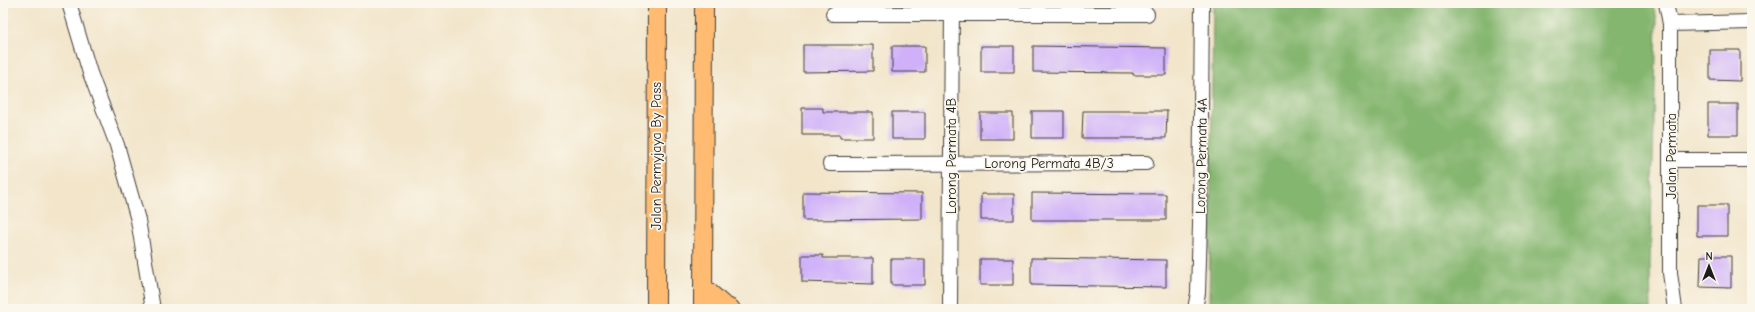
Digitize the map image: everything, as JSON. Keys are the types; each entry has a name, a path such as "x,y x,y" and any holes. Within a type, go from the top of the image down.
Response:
{"main road":[{"name":"Jalan Permyjaya By Pass","path":"656,309 657,3"},
{"path":"703,309 704,3"},
{"path":"703,287 723,305 731,309"}],"street":[{"path":"69,3 90,74 117,145 138,220 153,309"},
{"name":"Lorong Permata 4A","path":"1195,309 1198,293 1200,225 1202,3"},
{"name":"Jalan Permata","path":"1666,3 1670,24 1670,273 1675,309"},
{"path":"833,14 952,8 1147,14"},
{"name":"Lorong Permata 4B","path":"950,309 952,8"},
{"path":"1670,24 1752,22"},
{"path":"1671,160 1752,160"},
{"name":"Lorong Permata 4B/3","path":"830,164 1146,163"}],"green space":[{"path":"1213,3 1652,3 1657,19 1650,265 1651,309 1209,309"}],"building":[{"path":"803,45 873,45 873,71 803,72"},
{"path":"892,46 925,46 925,72 892,72"},
{"path":"981,46 1014,46 1014,72 981,72"},
{"path":"1033,46 1166,48 1166,75 1133,75 1133,73 1033,72"},
{"path":"1710,50 1740,50 1740,81 1710,80"},
{"path":"1708,104 1738,104 1738,135 1708,135"},
{"path":"802,108 823,108 823,112 873,112 873,138 840,138 840,135 802,135"},
{"path":"1032,111 1064,111 1064,138 1032,138"},
{"path":"1083,111 1167,111 1166,138 1082,138"},
{"path":"892,112 925,112 925,139 892,139"},
{"path":"980,113 1013,113 1013,139 980,139"},
{"path":"803,192 922,193 922,219 803,220"},
{"path":"1032,193 1166,194 1166,220 1032,220"},
{"path":"981,194 1014,194 1014,220 981,220"},
{"path":"1697,205 1727,205 1727,236 1697,236"},
{"path":"802,255 823,255 823,258 873,258 873,284 802,282"},
{"path":"1701,256 1731,256 1731,288 1700,287"},
{"path":"1031,258 1166,260 1166,287 1031,285"},
{"path":"891,259 925,259 925,285 891,285"},
{"path":"980,259 1013,259 1013,285 980,285"}]}
